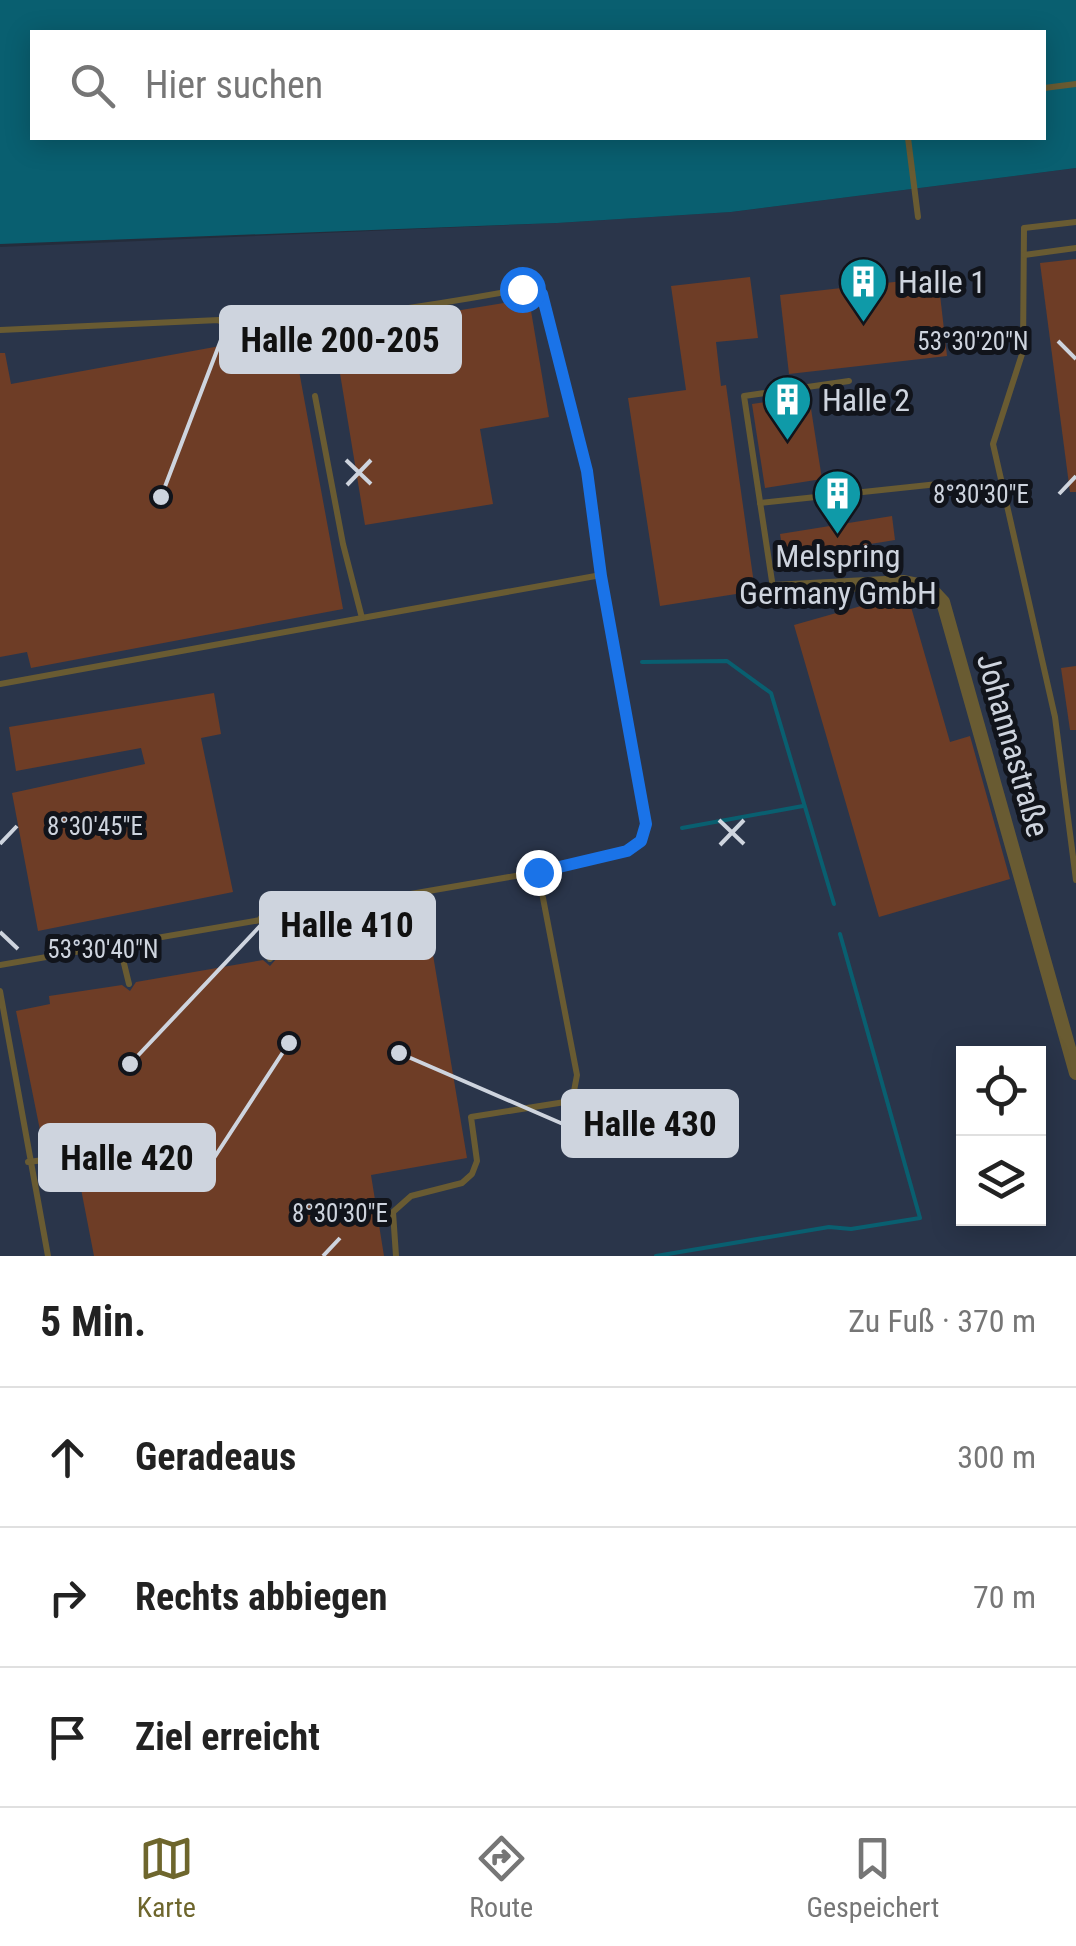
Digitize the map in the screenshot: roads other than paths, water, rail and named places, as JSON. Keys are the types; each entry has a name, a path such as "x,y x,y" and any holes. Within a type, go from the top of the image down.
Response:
{"street":[{"name":"Johannastraße","path":"773,589 904,582 929,587 943,602 1076,1073"}],"lane":[{"path":"1046,88 1076,84"},
{"path":"908,140 918,218"},
{"path":"1076,222 1024,228 1023,350 993,444 1055,717 1076,880"},
{"path":"1024,255 1076,248"},
{"path":"0,330 219,320 226,327 299,323 534,290 542,294 587,471 601,576 646,824 641,841 627,851 538,872 0,966"},
{"path":"773,589 744,396 849,381"},
{"path":"314,396 362,618"},
{"path":"760,503 938,484"},
{"path":"0,684 601,576"},
{"path":"396,1256 393,1212 411,1196 462,1183 472,1174 477,1161 471,1117 565,1102 574,1091 577,1075 538,872"},
{"path":"261,918 270,959"},
{"path":"119,943 129,984"},
{"path":"0,991 48,1256"},
{"path":"28,1162 75,1156"}],"waterway":[{"path":"642,662 727,661 771,693 834,904"},
{"path":"682,828 803,806"},
{"path":"656,1256 829,1227 851,1229 920,1218 840,934"}],"place":[{"name":"Halle 1","path":"863,324"},
{"name":"Halle 2","path":"787,442"},
{"name":"Halle 200-205","path":"161,497"},
{"name":"Melspring Germany GmbH","path":"838,536"},
{"name":"Halle 420","path":"289,1043"},
{"name":"Halle 430","path":"399,1053"},
{"name":"Halle 410","path":"130,1064"}]}
